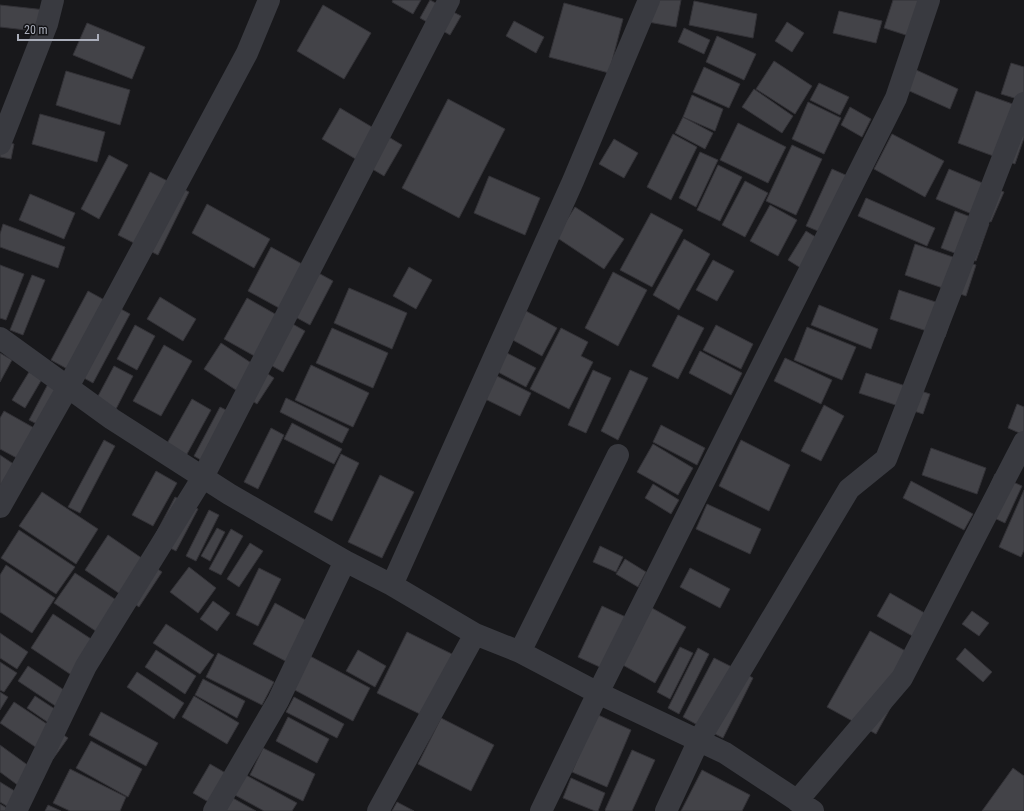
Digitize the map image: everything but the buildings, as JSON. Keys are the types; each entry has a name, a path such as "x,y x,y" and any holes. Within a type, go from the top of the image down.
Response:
{"street":[{"path":"0,144 47,24 53,0"},
{"path":"0,507 68,387 247,53 269,0"},
{"path":"16,811 86,666 203,477 449,0"},
{"path":"392,586 572,181 649,0"},
{"path":"541,811 598,693 896,98 929,0"},
{"path":"666,811 699,740 849,489 886,459 1024,103"},
{"path":"0,338 112,419 229,494 475,634 520,652 598,693 725,753 805,806 902,678 1024,442"},
{"path":"520,652 618,455"},
{"path":"214,811 278,701 345,561"},
{"path":"378,811 475,634"}]}
